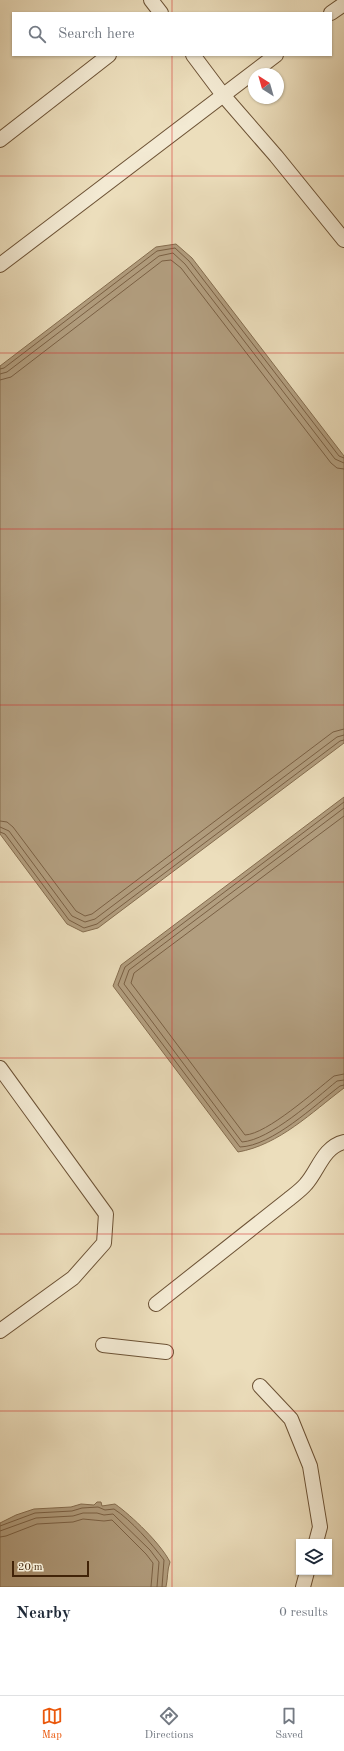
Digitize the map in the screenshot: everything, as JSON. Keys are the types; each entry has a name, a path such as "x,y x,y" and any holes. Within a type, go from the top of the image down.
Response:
{"lane":[{"path":"151,0 160,12"},
{"path":"332,13 344,4"},
{"path":"0,140 108,56"},
{"path":"194,56 223,95 276,156 344,240"},
{"path":"0,266 275,56"},
{"path":"0,1068 106,1214 104,1243 73,1278 0,1331"},
{"path":"156,1304 307,1184 324,1155 340,1143 344,1142"},
{"path":"104,1345 166,1352"},
{"path":"260,1386 291,1419 310,1466 320,1527 317,1539"},
{"path":"303,1587 306,1575"}],"water":[{"path":"176,244 192,258 344,456 344,743 98,928 83,932 67,924 0,834 0,366 156,247"},
{"path":"344,797 344,1088 281,1135 253,1148 238,1152 113,986 121,965"},
{"path":"97,1502 101,1502 102,1506 115,1504 138,1523 160,1547 170,1562 166,1587 0,1587 0,1523 16,1515 34,1509 71,1507 81,1504 94,1505"}]}
